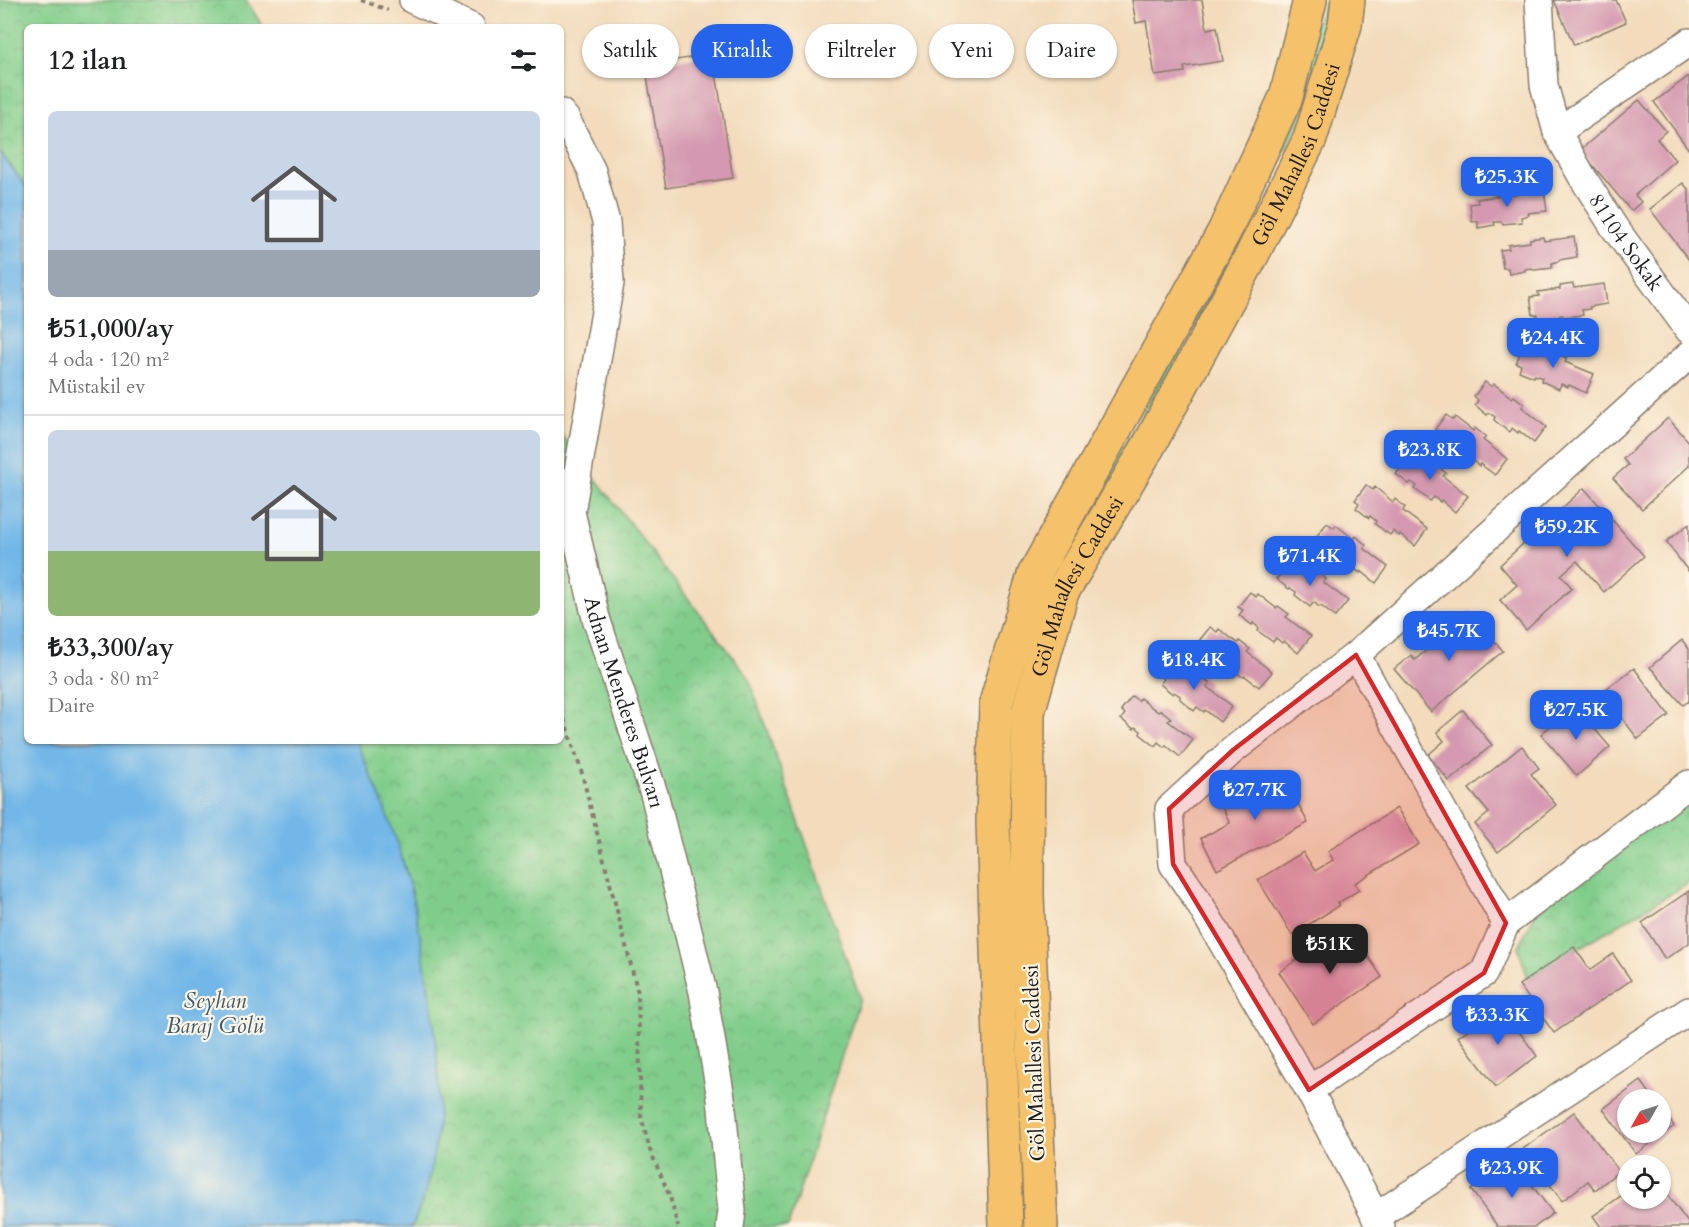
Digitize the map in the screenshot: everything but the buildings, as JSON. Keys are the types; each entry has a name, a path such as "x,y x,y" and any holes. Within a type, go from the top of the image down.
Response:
{"main road":[{"name":"Göl Mahallesi Caddesi","path":"1006,1227 993,822 996,703 1034,576 1224,232 1286,97 1310,0"},
{"name":"Göl Mahallesi Caddesi","path":"1041,1227 1028,895 1028,712 1062,592 1153,437 1251,257 1310,138 1345,25 1348,0"}],"street":[{"path":"413,0 465,24"},
{"name":"81104 Sokak","path":"1539,0 1544,85 1557,132 1614,227 1689,330"},
{"path":"1557,132 1689,42"},
{"name":"Adnan Menderes Bulvarı","path":"564,117 592,171 606,222 610,283 571,512 596,618 655,796 703,992 721,1098 732,1211 730,1227"},
{"path":"1689,354 1356,655 1233,750 1169,809 1173,864 1198,902 1309,1090 1378,1222 1689,1011"},
{"path":"1356,655 1506,923"},
{"path":"1309,1090 1484,973 1506,923 1689,784"}],"path":[{"path":"564,719 581,770 638,993 641,1116 650,1150 670,1197 678,1227"}],"highlighted area":[{"path":"1356,655 1506,923 1484,973 1309,1090 1173,864 1169,809 1233,750"}],"green space":[{"path":"0,0 246,0 261,24 24,24 24,744 564,744 564,438 748,676 860,998 788,1227 0,1227"},
{"path":"1325,0 1332,0 1331,9 1303,115 1227,268 1035,632 1030,1227 1020,1227 1007,824 1009,705 1052,565 1129,437 1220,263"},
{"path":"1689,793 1689,883 1528,978 1518,948 1536,912"}],"water":[{"name":"Seyhan Baraj Gölü","path":"0,152 24,184 24,744 357,744 389,819 408,879 420,933 439,1080 436,1139 431,1168 412,1227 0,1227"}]}
